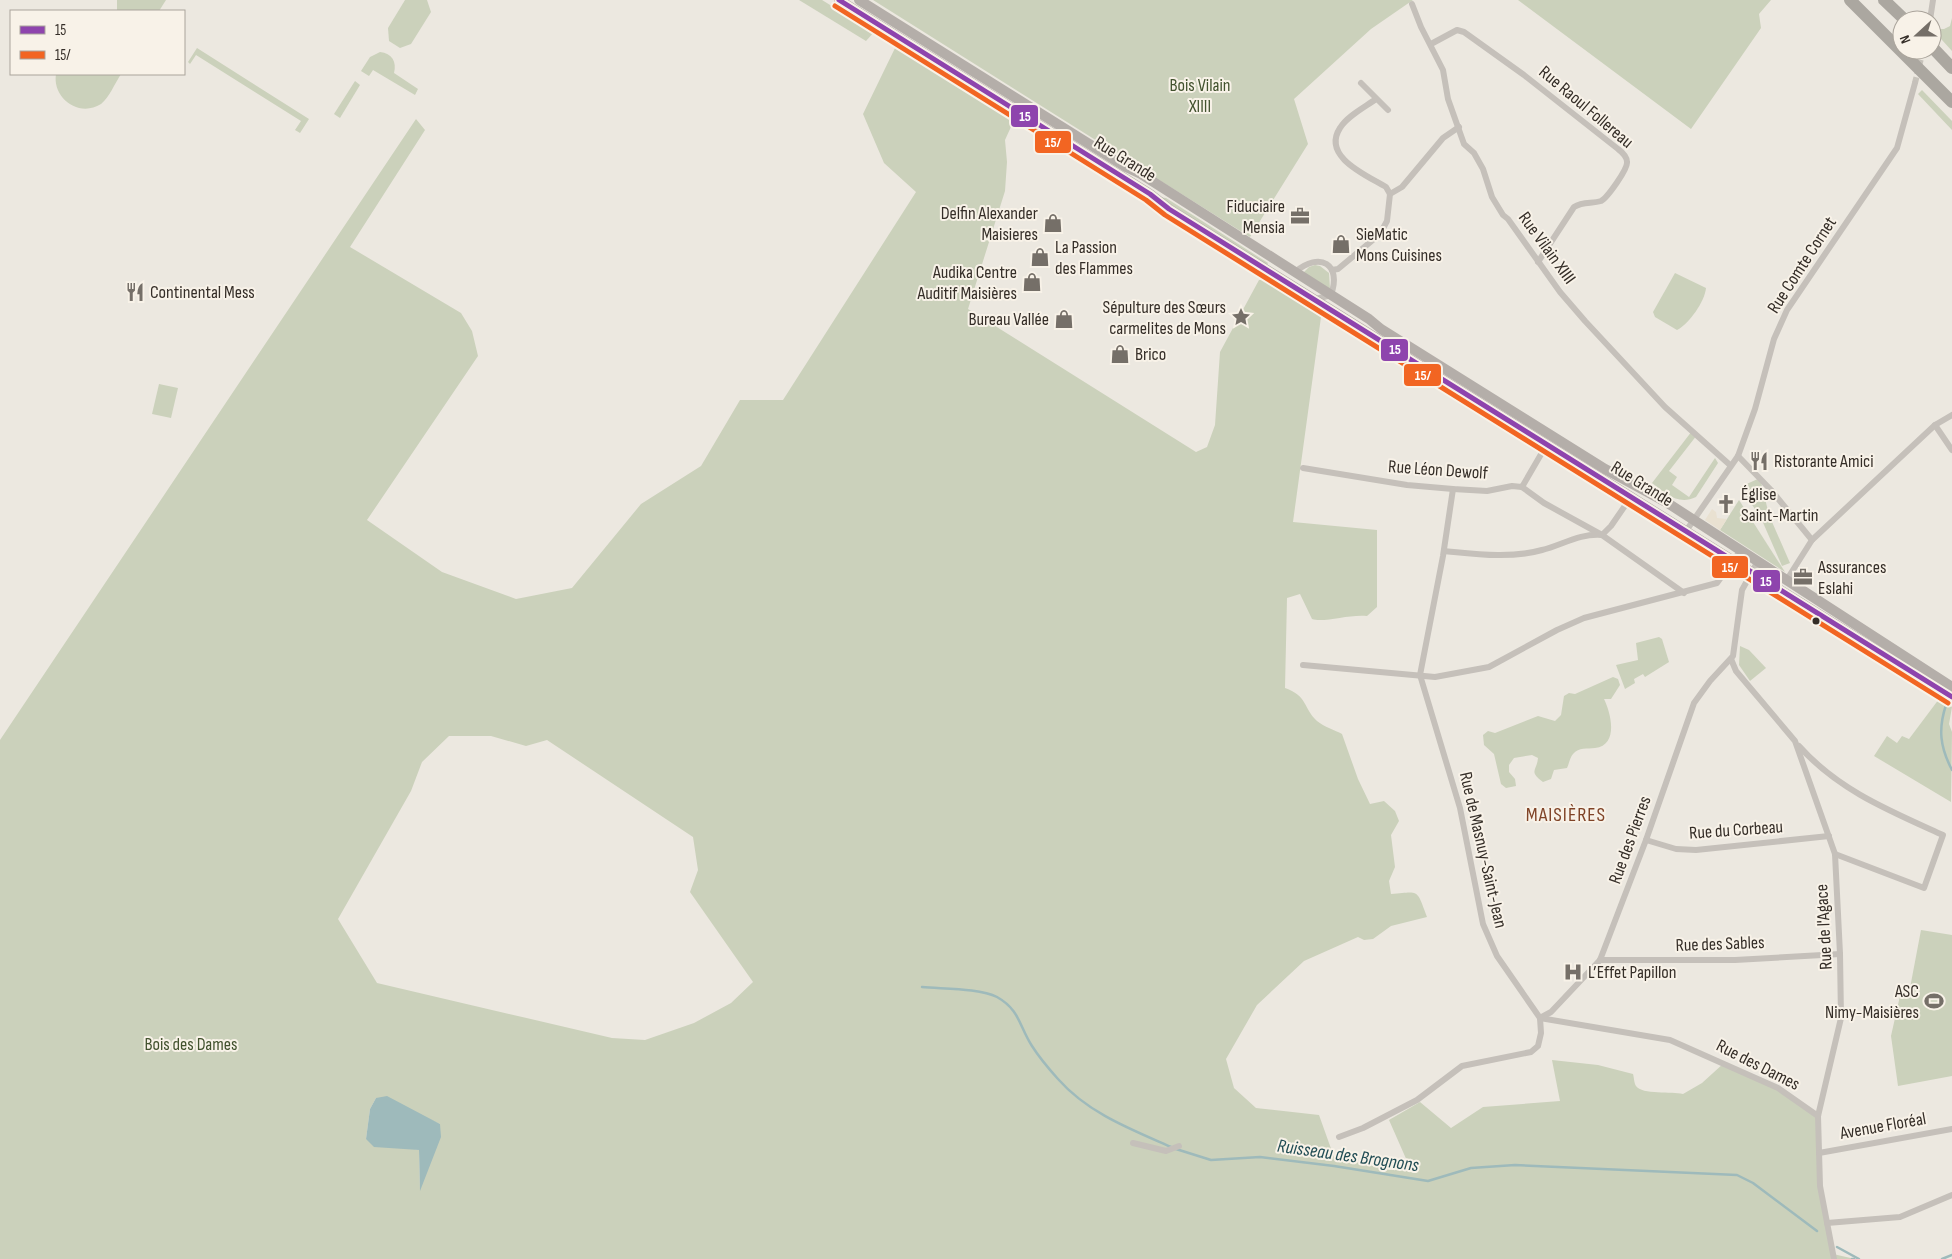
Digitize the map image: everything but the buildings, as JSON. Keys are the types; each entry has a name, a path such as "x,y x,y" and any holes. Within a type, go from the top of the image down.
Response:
{"highway":[{"path":"1850,0 1952,102"},
{"path":"1884,0 1894,10"},
{"path":"1942,58 1952,68"}],"main road":[{"name":"Rue Grande","path":"839,0 1952,697"},
{"name":"Rue Grande","path":"859,0 1126,167 1141,174 1580,454 1694,520 1952,687"}],"street":[{"name":"Rue Vilain XIIII","path":"1412,4 1443,70 1448,99 1464,144 1474,153 1483,169 1492,197 1502,215 1508,219 1560,292 1615,353 1665,407 1730,465"},
{"name":"Rue Raoul Follereau","path":"1431,44 1457,30 1464,32 1524,75 1613,145 1626,158 1626,168 1605,198 1580,203 1574,207 1538,262"},
{"path":"1361,83 1388,110"},
{"name":"Rue Comte Cornet","path":"1686,531 1738,456 1779,326 1787,310 1898,148 1915,83"},
{"path":"1332,270 1338,269 1380,234 1387,221 1390,194 1386,187 1344,161 1337,148 1337,135 1340,128 1376,99"},
{"path":"1390,194 1402,186 1443,138 1459,127"},
{"path":"1295,272 1309,261 1326,264 1332,270 1335,282 1331,295 1316,299"},
{"path":"1786,581 1812,540 1935,425 1952,415"},
{"path":"1935,425 1952,450"},
{"path":"1547,444 1522,487 1544,503 1602,535 1684,593"},
{"path":"1738,456 1771,490 1812,540"},
{"name":"Rue Léon Dewolf","path":"1303,468 1400,484 1453,489 1486,491 1512,486 1522,487"},
{"name":"Rue de Masnuy-Saint-Jean","path":"1453,489 1444,551 1420,675 1458,802 1482,924 1497,956 1540,1018"},
{"path":"1444,551 1480,555 1532,552 1587,535 1602,535 1611,526 1631,497"},
{"path":"1303,665 1436,677 1488,667 1584,618 1717,583 1741,550"},
{"path":"1731,659 1735,651 1742,590 1758,561"},
{"name":"Rue de l'Agace","path":"1731,659 1742,678 1821,769 1858,796 1943,835 1924,888 1835,854"},
{"name":"Rue des Pierres","path":"1540,1018 1551,1012 1600,960 1646,840 1694,703 1710,680 1731,659"},
{"name":"Rue de l'Agace","path":"1795,741 1835,854 1841,1018 1818,1116"},
{"name":"Rue du Corbeau","path":"1646,840 1676,849 1696,850 1830,836"},
{"name":"Rue des Sables","path":"1600,960 1735,960 1840,954"},
{"path":"1339,1137 1363,1128 1417,1100 1462,1066 1525,1054 1535,1049 1541,1033 1540,1018"},
{"name":"Rue des Dames","path":"1540,1018 1670,1040 1778,1088 1818,1116"},
{"path":"1818,1116 1820,1186 1834,1259"},
{"name":"Avenue Floréal","path":"1819,1153 1952,1129"},
{"path":"1133,1143 1171,1150 1180,1146"},
{"path":"1827,1223 1900,1217 1952,1195"}],"green space":[{"path":"117,0 166,0 160,10 117,10"},
{"path":"405,0 427,0 431,12 411,44 400,48 389,41 388,28"},
{"path":"799,0 822,0 874,32 866,41"},
{"name":"Bois Vilain XIIII","path":"873,0 1413,0 1371,29 1294,99 1308,144 1250,237"},
{"path":"1518,0 1771,0 1759,14 1761,28 1691,129"},
{"path":"1952,18 1952,51 1942,40 1942,29 1950,26"},
{"name":"Bois des Dames","path":"896,46 1015,118 1005,140 1007,162 1005,191 968,309 1196,452 1207,447 1215,425 1220,352 1259,280 1263,280 1321,317 1293,522 1377,530 1377,607 1367,616 1317,620 1312,619 1300,594 1287,598 1285,688 1302,699 1317,721 1342,734 1358,779 1370,804 1384,801 1395,811 1399,821 1391,835 1395,867 1389,881 1391,894 1416,894 1427,917 1391,926 1373,939 1364,940 1358,937 1304,961 1257,1005 1226,1059 1234,1088 1256,1108 1319,1115 1334,1157 1390,1170 1411,1170 1389,1120 1420,1102 1451,1128 1483,1107 1560,1101 1552,1060 1598,1065 1633,1074 1635,1085 1644,1091 1683,1094 1702,1083 1724,1063 1778,1088 1818,1116 1819,1169 1833,1254 1855,1259 0,1259 0,740 416,119 425,130 350,247 461,313 472,331 478,356 367,520 442,572 516,599 572,588 641,504 701,466 740,400 783,400 916,192 884,163 863,114","holes":["449,736 491,736 526,746 547,740 693,837 698,870 690,892 753,982 731,1003 694,1023 645,1040 612,1038 377,983 338,919 411,791 422,762","376,1098 440,1124 420,1189 419,1150 366,1139 370,1109"]},
{"path":"197,48 309,119 300,133 295,130 301,121 196,55 190,64 188,62"},
{"path":"380,52 388,54 393,59 395,65 394,73 418,89 415,95 373,70 369,76 361,71 370,57"},
{"path":"56,75 120,75 104,101 93,108 84,109 69,103 58,91"},
{"path":"355,81 360,85 340,118 334,114"},
{"path":"1922,90 1952,121 1952,130 1918,94"},
{"path":"1159,197 1166,198 1268,263 1267,265"},
{"path":"1320,266 1329,273 1330,289 1303,273 1309,267"},
{"path":"1675,273 1706,288 1696,312 1677,330 1655,317 1653,312"},
{"path":"159,384 178,388 171,418 152,414"},
{"path":"1692,431 1697,435 1669,471 1677,477 1672,485 1689,497 1715,458 1718,463 1696,497 1684,500 1672,497 1652,483"},
{"path":"1760,478 1769,515 1790,563 1782,566 1761,518 1740,487"},
{"path":"1739,500 1785,572 1720,530"},
{"path":"1659,637 1662,639 1669,662 1645,677 1643,674 1634,679 1635,683 1625,689 1616,665 1638,660 1636,643"},
{"path":"1740,646 1749,650 1766,668 1750,681 1739,665"},
{"path":"1613,677 1618,679 1620,685 1611,699 1604,699 1611,720 1611,728 1608,741 1603,746 1580,749 1575,752 1567,768 1554,770 1551,779 1543,782 1534,771 1538,758 1532,755 1514,758 1509,765 1509,772 1515,779 1516,786 1506,788 1501,784 1494,754 1484,745 1483,735 1488,731 1495,733 1538,716 1555,721 1561,715 1564,696 1569,693 1575,694"},
{"path":"1939,699 1952,707 1949,724 1952,732 1951,802 1874,756 1887,736 1897,743 1902,736 1909,739"},
{"name":"ASC Nimy-Maisières","path":"1921,930 1952,935 1952,1076 1898,1086 1891,1036 1902,987 1910,988"}],"shaded area":[{"path":"1712,509 1716,512 1717,518 1727,519 1720,530 1705,520"}],"water":[{"path":"387,1096 440,1124 441,1137 420,1191 419,1150 374,1147 366,1139 370,1109 376,1098"}],"waterway":[{"path":"1946,705 1941,730 1945,754 1952,770"},
{"name":"Ruisseau des Brognons","path":"922,987 971,990 990,994 1005,1002 1015,1013 1035,1050 1070,1091 1110,1119 1171,1147"},
{"name":"Ruisseau des Brognons","path":"1176,1149 1211,1160 1260,1157 1334,1166 1428,1181 1471,1168 1515,1165 1737,1175 1753,1183 1817,1231"},
{"path":"1837,1247 1859,1259"},
{"path":"1942,1259 1952,1255"}],"tunnel":[{"path":"1915,83 1921,60"}],"transit line":[{"name":"15","path":"839,0 1150,194 1169,209 1952,697"},
{"name":"15/","path":"835,6 1146,200 1165,215 1948,703"}],"place":[{"name":"Fiduciaire Mensia","path":"1300,216"},
{"name":"Delfin Alexander Maisieres","path":"1053,223"},
{"name":"SieMatic Mons Cuisines","path":"1341,244"},
{"name":"La Passion des Flammes","path":"1040,257"},
{"name":"Audika Centre Auditif Maisières","path":"1032,282"},
{"name":"Continental Mess","path":"135,292"},
{"name":"Sépulture des Sœurs carmelites de Mons","path":"1241,317"},
{"name":"Bureau Vallée","path":"1064,319"},
{"name":"Brico","path":"1120,354"},
{"name":"Ristorante Amici","path":"1759,461"},
{"name":"Église Saint-Martin","path":"1726,504"},
{"name":"Assurances Eslahi","path":"1803,577"},
{"name":"L’Effet Papillon","path":"1573,972"},
{"name":"ASC Nimy-Maisières","path":"1934,1001"}],"district":[{"name":"MAISIÈRES","path":"1566,815"}]}
